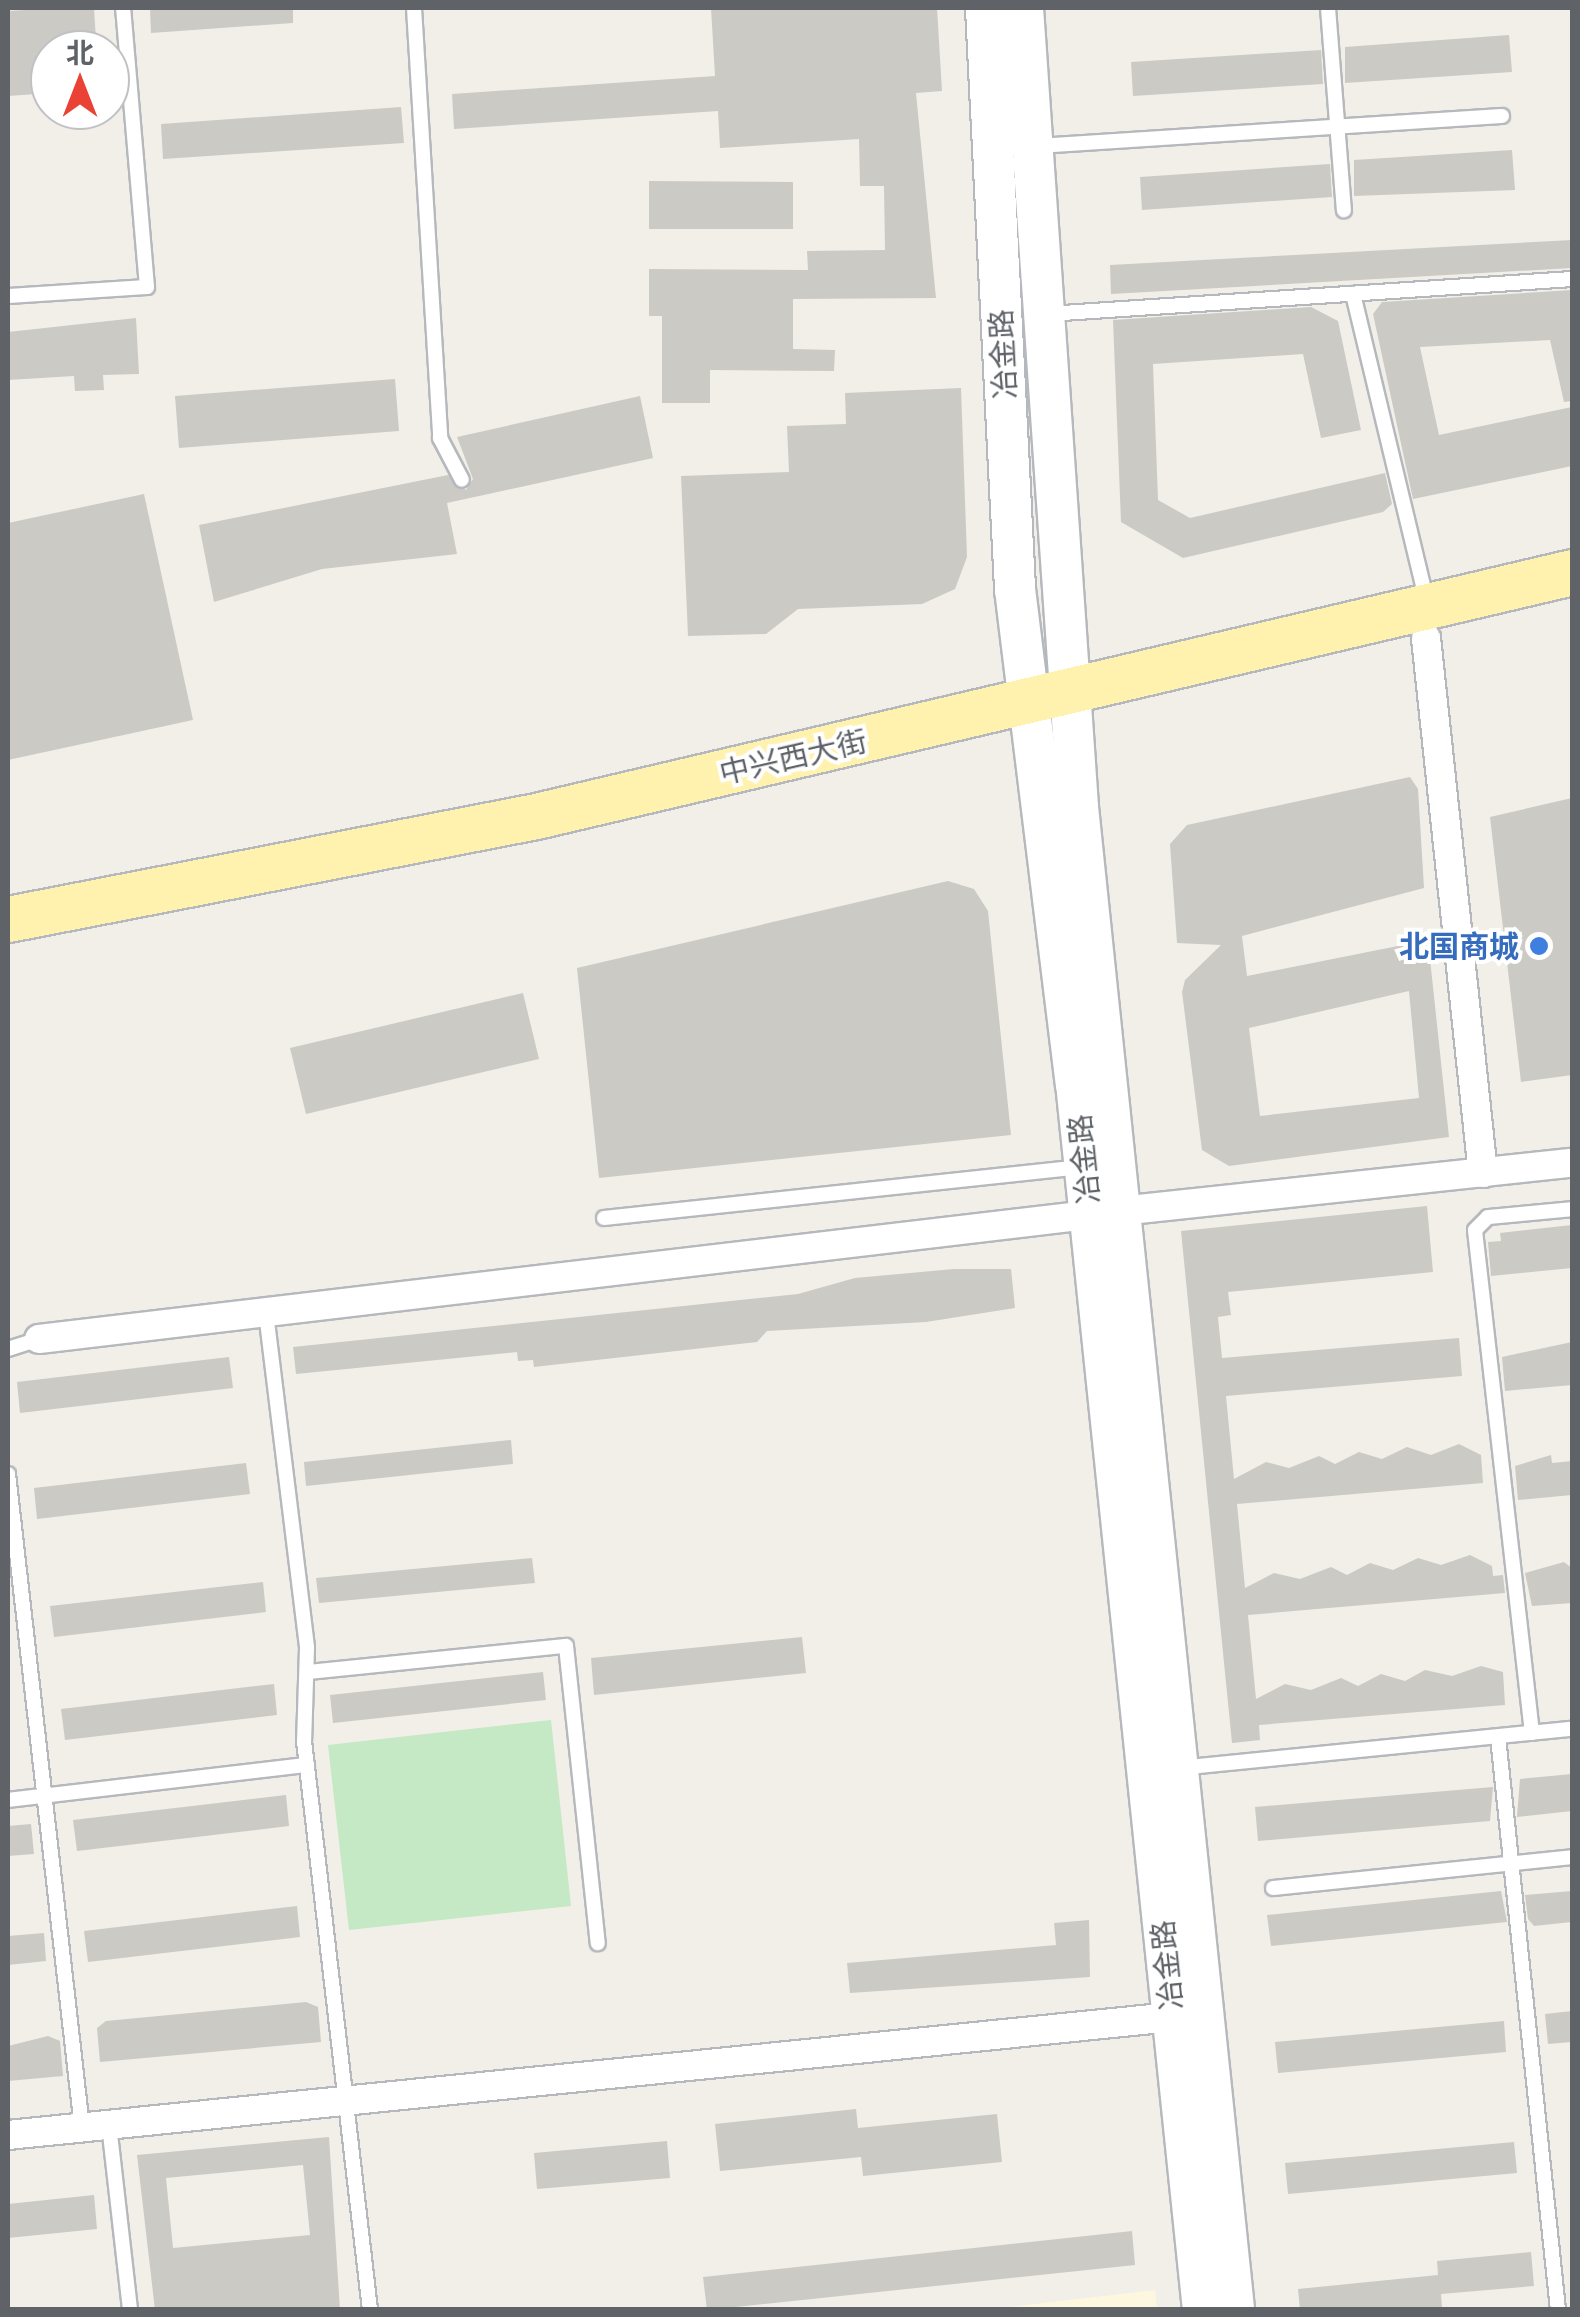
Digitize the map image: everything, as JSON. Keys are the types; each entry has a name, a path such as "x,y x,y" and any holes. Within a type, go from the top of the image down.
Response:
{"main road":[{"name":"中兴西大街","path":"8,949 439,868 1050,711 1427,622 1572,572"},
{"name":"中兴西大街","path":"1427,622 1572,603"},
{"name":"中兴西大街","path":"8,919 502,824 1050,711"}],"street":[{"name":"冶金路","path":"986,8 1050,711 1084,1166 1105,1213 1172,2017 1203,2310"},
{"name":"冶金路","path":"1023,8 1043,315 1050,711 1105,1213 1178,1768 1234,2310"},
{"path":"1427,622 1483,1173"},
{"path":"39,1340 1105,1213 1572,1164"},
{"path":"8,2135 1172,2017"}],"lane":[{"path":"8,296 147,288 124,8"},
{"path":"414,8 440,438 462,480"},
{"path":"1328,8 1344,210"},
{"path":"1032,146 1502,116"},
{"path":"1043,315 1572,278"},
{"path":"1354,294 1427,622"},
{"path":"604,1218 1084,1166"},
{"path":"1532,1733 1475,1230 1488,1217 1572,1209"},
{"path":"266,1313 308,1672 307,1765 370,2310"},
{"path":"8,1350 39,1340"},
{"path":"8,1474 44,1796 95,2126 130,2310"},
{"path":"308,1672 566,1646 598,1944"},
{"path":"1178,1768 1572,1730"},
{"path":"1498,1737 1558,2310"},
{"path":"8,1800 307,1765"},
{"path":"1274,1888 1572,1858"}],"shaded area":[{"path":"1155,2290 1157,2309 992,2309"}],"green space":[{"path":"551,1720 571,1906 349,1930 328,1745"}],"building":[{"path":"94,8 95,30 30,30 30,94 8,96 8,11"},
{"path":"150,8 293,8 293,23 151,33"},
{"path":"711,8 937,8 942,91 916,93 936,298 793,299 793,349 835,350 834,371 710,370 710,403 662,403 662,316 649,316 649,269 808,270 807,251 885,250 884,186 860,186 859,139 720,148 718,111 454,129 452,94 715,76"},
{"path":"1509,35 1512,72 1345,83 1345,47"},
{"path":"1321,50 1323,84 1133,96 1131,62"},
{"path":"401,107 404,143 163,159 161,124"},
{"path":"1512,150 1515,190 1354,196 1354,160"},
{"path":"1330,164 1332,197 1142,210 1140,177"},
{"path":"649,181 793,182 793,229 649,229"},
{"path":"1572,240 1572,268 1111,294 1110,265"},
{"path":"1572,290 1572,401 1564,402 1550,340 1420,347 1439,435 1572,407 1572,466 1413,499 1373,314 1382,302"},
{"path":"1311,307 1338,321 1361,430 1321,438 1303,354 1153,364 1158,500 1190,518 1385,473 1392,504 1383,512 1183,558 1121,522 1113,320"},
{"path":"136,318 139,374 103,375 104,390 75,391 74,376 8,380 8,332"},
{"path":"395,379 399,431 179,448 175,396"},
{"path":"961,388 967,557 955,589 922,604 798,609 766,634 688,636 681,476 789,472 787,426 846,424 845,393"},
{"path":"640,396 653,458 447,503 457,554 322,569 214,602 199,525 448,475 466,490 473,479 457,437"},
{"path":"144,494 193,720 8,760 8,523"},
{"path":"1410,777 1418,789 1424,888 1242,936 1247,976 1428,940 1449,1137 1229,1166 1202,1150 1182,992 1185,980 1221,945 1177,943 1170,844 1187,825","holes":["1409,991 1419,1098 1260,1116 1249,1028"]},
{"name":"北国商城","path":"1572,798 1572,1075 1521,1082 1490,817"},
{"path":"948,881 974,889 988,911 1011,1135 599,1178 577,968"},
{"path":"523,993 539,1059 306,1114 290,1048"},
{"path":"1427,1206 1433,1272 1228,1292 1231,1315 1218,1317 1222,1358 1459,1338 1462,1376 1226,1396 1234,1479 1266,1462 1289,1468 1319,1456 1335,1464 1359,1452 1382,1459 1407,1447 1431,1455 1459,1444 1481,1455 1483,1483 1237,1504 1245,1588 1274,1573 1300,1579 1331,1567 1347,1575 1370,1563 1393,1570 1418,1558 1441,1565 1470,1555 1492,1566 1493,1576 1503,1575 1505,1593 1248,1615 1256,1699 1285,1684 1311,1690 1341,1678 1358,1686 1381,1674 1405,1681 1425,1670 1452,1676 1481,1666 1503,1672 1505,1705 1259,1725 1260,1740 1232,1743 1181,1231"},
{"path":"1572,1225 1572,1268 1491,1276 1488,1242 1501,1241 1500,1233"},
{"path":"954,1269 1011,1269 1015,1308 926,1322 767,1331 757,1342 534,1367 533,1360 518,1361 517,1352 296,1374 293,1347 798,1294 855,1278"},
{"path":"1572,1342 1572,1385 1505,1391 1502,1357"},
{"path":"229,1357 233,1388 20,1413 17,1382"},
{"path":"511,1440 513,1464 306,1486 304,1462"},
{"path":"1551,1455 1552,1463 1572,1461 1572,1495 1518,1500 1515,1466"},
{"path":"246,1463 250,1494 37,1519 34,1488"},
{"path":"532,1558 535,1583 319,1603 316,1578"},
{"path":"1564,1562 1572,1568 1572,1603 1532,1606 1525,1573"},
{"path":"263,1582 266,1612 54,1637 50,1606"},
{"path":"802,1637 806,1673 594,1695 591,1658"},
{"path":"543,1672 546,1700 333,1723 330,1695"},
{"path":"274,1684 277,1715 65,1740 61,1709"},
{"path":"1572,1774 1572,1811 1517,1817 1520,1779"},
{"path":"1493,1787 1490,1821 1258,1841 1255,1807"},
{"path":"286,1795 289,1826 77,1851 73,1820"},
{"path":"31,1824 34,1854 8,1856 8,1826"},
{"path":"1501,1891 1507,1922 1271,1946 1267,1915"},
{"path":"1572,1891 1572,1922 1534,1926 1528,1919 1525,1895"},
{"path":"297,1906 300,1937 88,1962 84,1931"},
{"path":"1089,1920 1090,1977 850,1993 847,1963 1056,1945 1054,1923"},
{"path":"44,1933 46,1961 8,1965 8,1936"},
{"path":"306,2002 318,2007 321,2042 100,2062 97,2028 106,2021"},
{"path":"1572,2011 1572,2042 1548,2044 1545,2014"},
{"path":"1504,2021 1506,2052 1278,2073 1275,2042"},
{"path":"48,2036 60,2041 63,2076 8,2081 8,2046"},
{"path":"856,2109 858,2128 997,2114 1002,2162 863,2176 861,2157 720,2171 715,2124"},
{"path":"329,2137 340,2310 155,2310 137,2155","holes":["303,2165 310,2235 173,2248 166,2178"]},
{"path":"667,2141 670,2178 537,2189 534,2153"},
{"path":"1514,2142 1517,2173 1288,2194 1285,2163"},
{"path":"94,2195 97,2229 8,2238 8,2204"},
{"path":"1132,2231 1135,2265 707,2310 703,2277"},
{"path":"1531,2252 1534,2286 1441,2294 1442,2307 1300,2310 1298,2289 1438,2275 1437,2261"}],"place":[{"name":"北国商城","path":"1539,946"}]}
